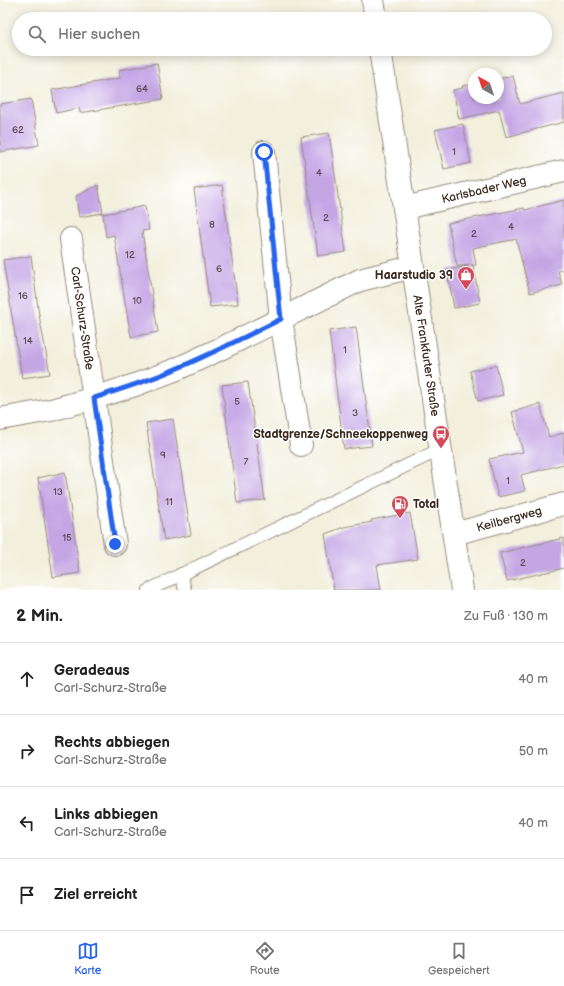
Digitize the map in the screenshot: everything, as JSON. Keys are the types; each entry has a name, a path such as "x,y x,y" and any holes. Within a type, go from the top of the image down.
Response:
{"street":[{"path":"373,0 375,12"},
{"name":"Alte Frankfurter Straße","path":"381,56 462,590"},
{"path":"264,152 281,319 301,445"},
{"name":"Karlsbader Weg","path":"404,208 564,171"},
{"name":"Carl-Schurz-Straße","path":"71,239 115,544"},
{"path":"0,420 51,410 135,385 177,369 220,349 360,280 412,267"},
{"name":"Keilbergweg","path":"454,534 564,504"}],"lane":[{"path":"149,590 441,449"},
{"path":"181,574 185,590"}],"building":[{"path":"157,63 163,99 80,113 79,108 56,113 52,90 120,78 119,70"},
{"path":"513,76 520,104 564,93 564,122 506,137 499,110 459,119 453,90 463,88 462,86 468,85 468,104 504,104 504,78"},
{"path":"31,99 39,145 0,152 0,104"},
{"path":"463,124 471,163 444,169 435,130"},
{"path":"329,133 346,252 318,256 301,137"},
{"path":"98,185 103,213 79,217 76,196"},
{"path":"222,185 238,304 210,307 194,189"},
{"path":"564,200 564,269 558,271 562,285 530,293 516,239 473,248 476,265 457,266 448,223 524,208 525,210"},
{"path":"145,206 149,230 142,231 158,332 131,337 114,235 106,237 103,214"},
{"path":"31,256 39,315 50,374 22,378 3,260"},
{"path":"473,265 480,303 454,308 447,270"},
{"path":"356,327 372,446 344,449 329,331"},
{"path":"496,365 503,395 478,401 470,371"},
{"path":"248,382 265,500 237,503 222,385"},
{"path":"540,404 549,437 564,433 564,464 521,475 525,491 498,497 489,459 523,452 512,412"},
{"path":"173,419 191,535 164,540 146,423"},
{"path":"65,472 80,573 53,577 38,478"},
{"path":"410,513 418,559 377,565 381,590 334,590 325,534 344,527 372,522 371,520"},
{"path":"564,538 564,568 507,581 500,553"}],"place":[{"name":"Haarstudio 39","path":"466,290"},
{"name":"Stadtgrenze/Schneekoppenweg","path":"441,449"},
{"name":"Total","path":"400,519"}],"route":[{"path":"115,544 94,398 135,385 177,369 281,319 264,152"}]}
